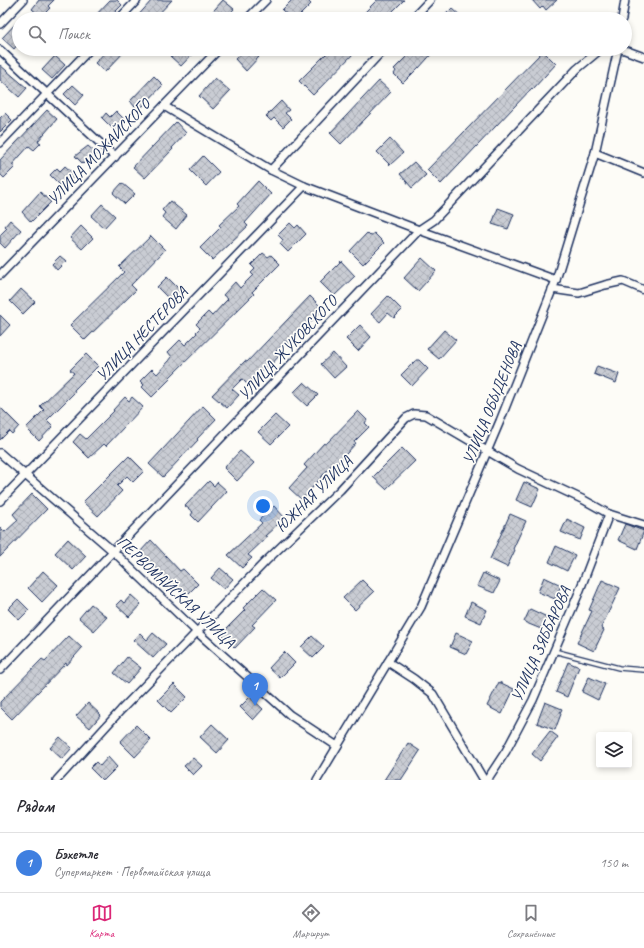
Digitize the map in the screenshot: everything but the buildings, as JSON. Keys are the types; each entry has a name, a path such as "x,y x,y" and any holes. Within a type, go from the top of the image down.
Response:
{"street":[{"path":"0,24 23,0"},
{"path":"126,12 137,0"},
{"path":"254,12 266,0"},
{"path":"419,12 430,0"},
{"path":"623,12 625,0"},
{"path":"0,50 48,93 115,157"},
{"path":"632,53 644,57"},
{"path":"0,143 83,56"},
{"name":"УЛИЦА МОЖАЙСКОГО","path":"0,275 211,56"},
{"path":"271,170 377,56"},
{"name":"УЛИЦА ЖУКОВСКОГО","path":"0,670 420,230 434,220 577,69 593,56"},
{"name":"УЛИЦА ОБЫДЕНОВА","path":"317,780 421,607 487,452 556,280 594,153 616,56"},
{"path":"164,106 271,170 304,186 556,280"},
{"path":"594,153 644,173"},
{"name":"УЛИЦА НЕСТЕРОВА","path":"0,501 304,186"},
{"path":"552,289 579,293 605,284 623,281 644,290"},
{"name":"ЮЖНАЯ УЛИЦА","path":"57,780 121,710 266,561 340,490 406,418 414,414 426,415 518,469 584,500 609,514 644,525"},
{"name":"ПЕРВОМАЙСКАЯ УЛИЦА","path":"0,453 114,552 197,632 290,715 337,746"},
{"name":"УЛИЦА ЗЯББАРОВА","path":"487,780 506,751 533,700 578,595 609,514"},
{"path":"388,662 414,679 433,694 484,780"}],"lane":[{"path":"554,651 619,668 644,670"}],"place":[{"name":"Бэхетле","path":"255,706"}]}
